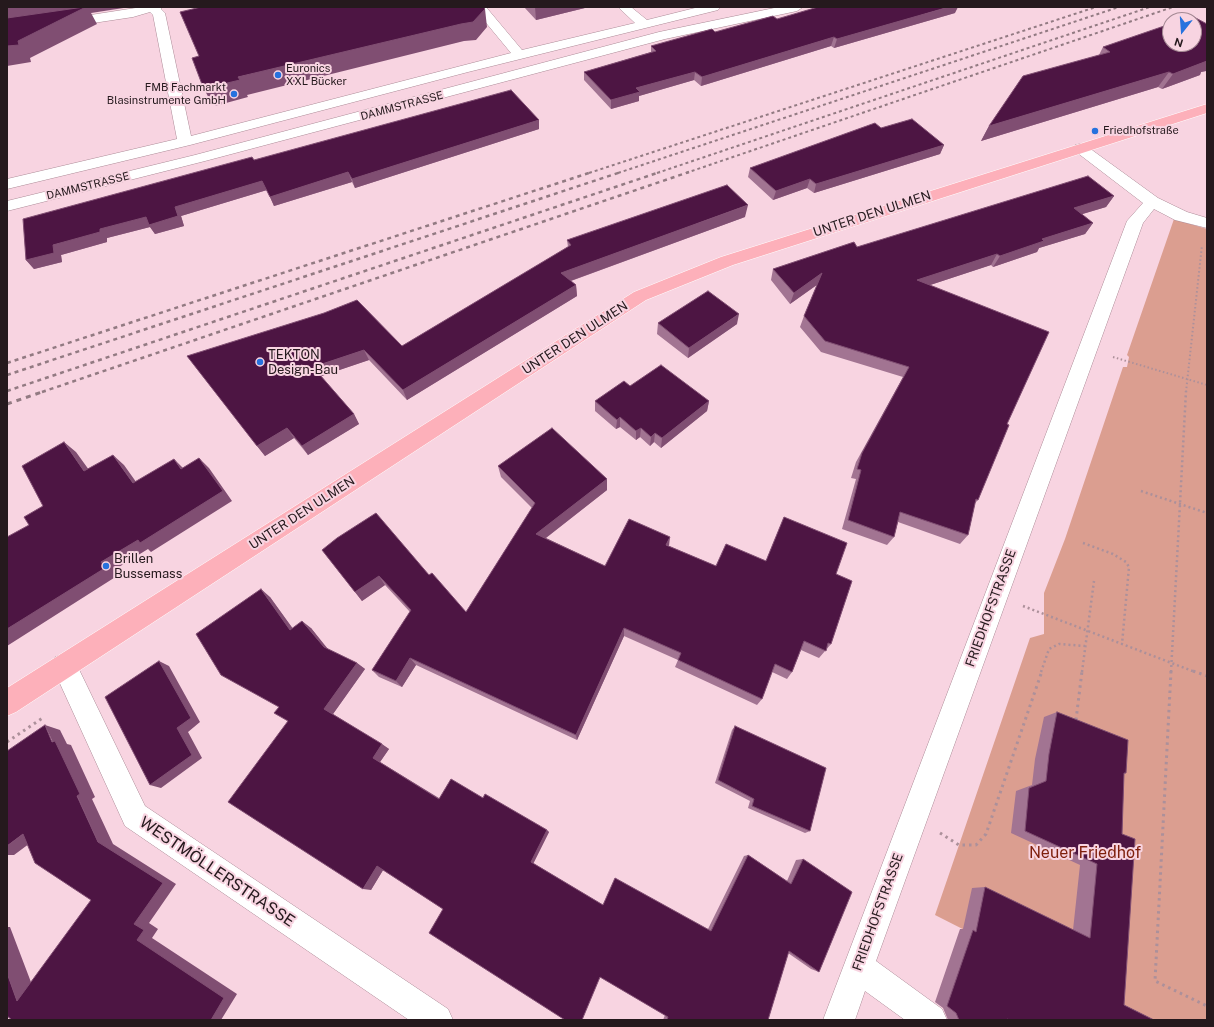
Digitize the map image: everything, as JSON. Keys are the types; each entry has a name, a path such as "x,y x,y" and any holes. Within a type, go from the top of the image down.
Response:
{"main road":[{"name":"UNTER DEN ULMEN","path":"7,703 640,296 727,261 1207,108"}],"street":[{"path":"479,7 518,55"},
{"path":"624,7 644,24"},
{"name":"DAMMSTRASSE","path":"7,184 185,142 518,55 714,7"},
{"name":"DAMMSTRASSE","path":"7,206 215,154 664,35 797,7"},
{"path":"7,32 133,13 154,8 159,13 185,142"},
{"path":"1080,148 1152,202 1181,216 1207,223"},
{"name":"FRIEDHOFSTRASSE","path":"839,1020 1135,221 1152,202"},
{"name":"WESTMÖLLERSTRASSE","path":"64,666 135,816 437,1020"},
{"path":"858,966 931,1020"}],"path":[{"path":"1202,244 1187,379 1156,981 1207,1006"},
{"path":"1087,349 1207,384"},
{"path":"1141,491 1207,513"},
{"path":"1083,543 1113,554 1126,562 1129,567 1122,644"},
{"path":"1076,720 1094,581"},
{"path":"996,595 1207,676"},
{"path":"914,817 959,845 976,845 986,834 1050,649 1059,644 1085,646"},
{"path":"7,742 78,694"}],"green space":[{"name":"Neuer Friedhof","path":"1174,219 1207,229 1207,1020 1142,1020 935,915 1030,638 1044,634 1044,593 1065,539 1123,367 1127,367 1129,357 1127,355"}],"building":[{"path":"86,7 18,41 19,45 7,46 7,18"},
{"path":"201,7 483,7 485,9 473,22 238,77 240,80 206,88 205,86 203,87 192,58 199,56 180,12"},
{"path":"818,7 949,7 837,39 834,37 702,77 695,72 636,88 640,92 611,100 584,72 656,51 651,46 712,29 715,32 773,16 777,19"},
{"path":"1202,21 1207,24 1207,61 1173,74 1169,72 989,126 1023,76 1110,52 1103,47 1162,27 1162,52 1202,52"},
{"path":"511,90 539,120 352,179 348,172 270,197 262,181 175,207 178,216 149,225 146,217 100,229 100,232 53,245 54,253 26,260 23,219 252,157 254,160"},
{"path":"912,119 944,145 816,184 810,179 776,191 750,168 875,123 881,128"},
{"path":"1088,176 1114,196 1074,208 1093,223 1042,239 1044,241 1000,256 997,254 917,280 1049,332 1007,424 1009,425 978,500 976,499 968,535 900,512 894,537 848,520 861,470 857,469 862,453 909,367 825,341 804,316 822,273 794,293 773,269 854,242 857,247"},
{"path":"727,185 748,205 561,273 576,285 403,390 364,350 313,367 354,414 302,446 287,428 257,446 187,356 324,313 357,300 402,346 571,245 567,240"},
{"path":"708,291 739,314 689,348 658,323"},
{"path":"661,365 709,401 662,438 655,433 651,437 641,428 636,431 620,417 617,420 595,401 624,381 630,386"},
{"path":"552,428 607,479 536,534 605,566 629,519 670,537 666,545 716,566 726,544 766,561 784,517 847,543 836,574 852,581 831,644 828,643 826,651 804,641 792,672 775,664 762,699 678,660 681,653 624,628 576,735 410,658 396,681 372,670 411,610 379,576 355,592 322,550 337,538 376,513 429,575 432,573 466,612 535,503 498,466"},
{"path":"64,442 84,471 113,455 133,483 174,459 181,469 199,458 223,491 140,543 138,540 101,562 105,568 7,629 7,537 29,525 24,517 43,506 22,466"},
{"path":"261,589 290,630 302,621 324,647 357,663 324,709 382,744 373,758 439,799 451,779 483,798 485,794 547,830 531,862 603,905 615,878 711,931 748,855 791,884 803,859 852,892 819,972 789,951 768,1020 667,1020 668,1017 600,977 582,1020 565,1020 429,933 443,909 377,866 363,889 228,802 288,721 274,713 279,707 221,675 196,634"},
{"path":"159,661 191,718 177,728 192,755 150,785 105,697"},
{"path":"1057,712 1128,740 1126,773 1124,773 1122,834 1135,839 1124,1005 1154,1020 959,1020 956,1013 947,1006 973,930 976,932 985,887 1090,938 1097,864 1025,831 1029,788 1046,781 1049,754"},
{"path":"45,725 52,742 55,741 80,794 77,796 98,842 163,883 134,924 144,930 137,940 224,998 211,1020 12,1020 7,1016 7,973 17,1001 91,900 35,863 23,834 7,846 7,751"},
{"path":"735,726 826,768 810,831 752,806 754,799 718,780"}],"railway":[{"path":"589,173 1096,7"},
{"path":"618,173 1119,7"},
{"path":"657,173 1150,7"},
{"path":"686,173 1173,7"},
{"path":"7,363 592,172"},
{"path":"7,375 621,172"},
{"path":"7,391 660,172"},
{"path":"42,392 689,172"},
{"path":"7,404 45,391"}],"place":[{"name":"Euronics XXL Bücker","path":"278,75"},
{"name":"FMB Fachmarkt Blasinstrumente GmbH","path":"234,94"},
{"name":"Friedhofstraße","path":"1095,131"},
{"name":"TEKTON Design-Bau","path":"260,362"},
{"name":"Brillen Bussemass","path":"106,566"}]}
